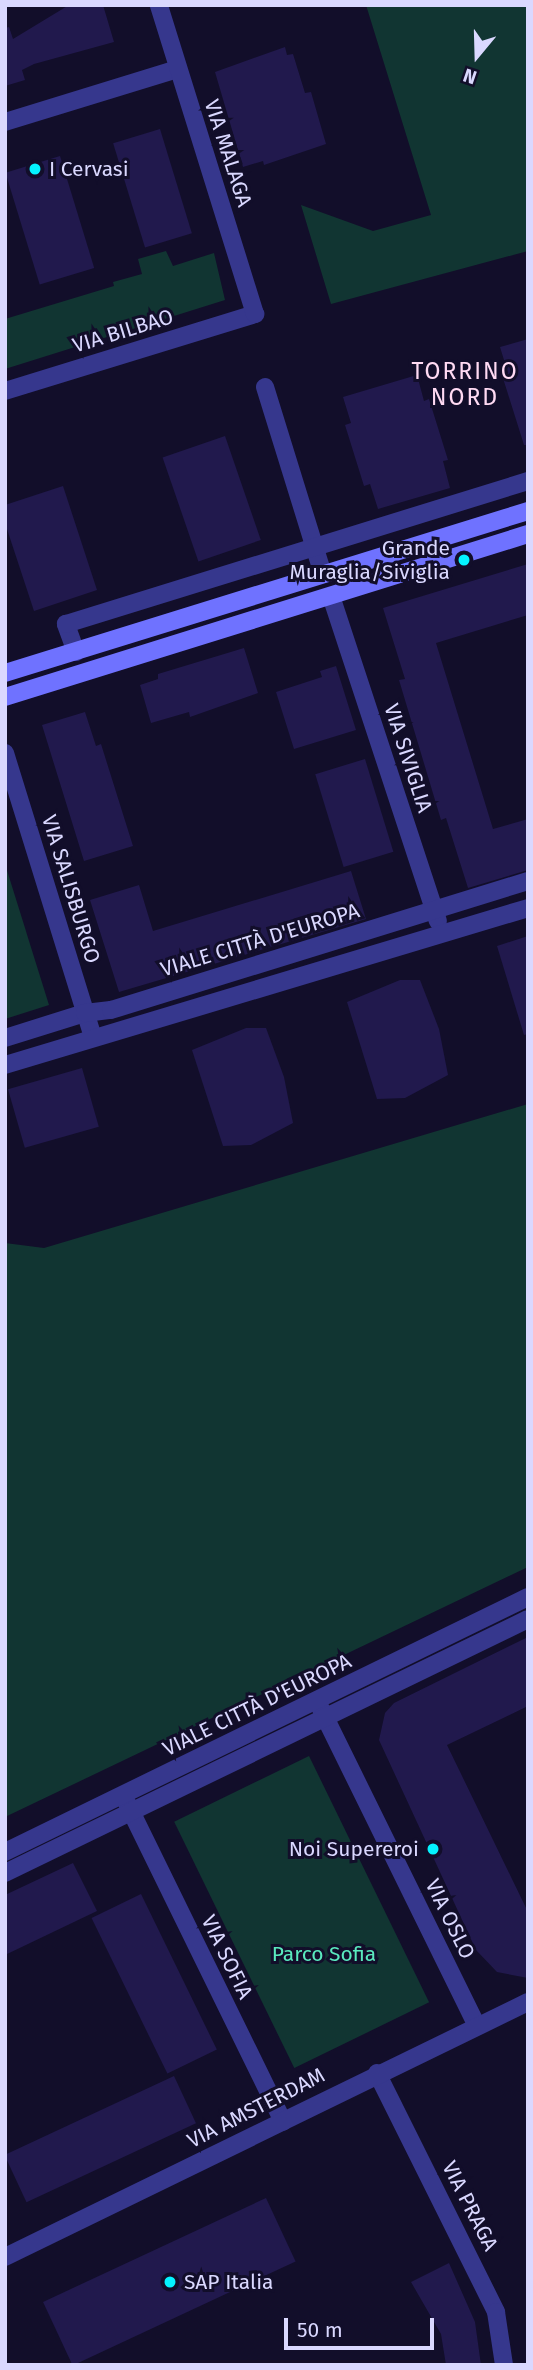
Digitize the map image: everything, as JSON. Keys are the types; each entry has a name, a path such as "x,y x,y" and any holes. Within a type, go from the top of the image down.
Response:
{"street":[{"name":"VIA MALAGA","path":"159,5 255,314"},
{"path":"5,122 177,69"},
{"name":"VIA BILBAO","path":"5,391 255,314"},
{"path":"265,387 323,575"},
{"path":"76,652 66,624 528,481"},
{"path":"5,673 528,511"},
{"path":"5,696 528,534"},
{"name":"VIA SIVIGLIA","path":"331,596 442,934"},
{"name":"VIA SALISBURGO","path":"5,753 93,1038"},
{"name":"VIALE CITTÀ D'EUROPA","path":"5,1038 85,1013 111,1010 528,881"},
{"path":"5,1065 528,908"},
{"name":"VIALE CITTÀ D'EUROPA","path":"5,1873 131,1812 322,1711 528,1597"},
{"name":"VIALE CITTÀ D'EUROPA","path":"5,1852 122,1795 322,1711 528,1619"},
{"name":"VIA OSLO","path":"322,1711 477,2026"},
{"name":"VIA SOFIA","path":"122,1795 283,2122"},
{"name":"VIA AMSTERDAM","path":"5,2257 528,2001"},
{"name":"VIA PRAGA","path":"377,2073 496,2312 504,2365"}],"green space":[{"path":"366,5 528,5 528,251 331,304 301,205 373,231 431,215"},
{"path":"166,251 173,266 214,253 225,300 5,369 5,319 114,286 113,282 142,274 138,259"},
{"path":"5,864 49,1005 5,1019"},
{"path":"528,1104 528,1567 5,1817 5,1243 44,1248"},
{"name":"Parco Sofia","path":"309,1756 429,2002 294,2068 174,1822"}],"building":[{"path":"69,5 103,5 114,42 34,64 22,70 25,80 5,86 5,28 9,27 13,39"},
{"path":"285,47 287,55 293,54 305,93 311,92 326,144 264,165 263,161 243,167 215,72"},
{"path":"160,129 192,233 145,248 113,143"},
{"path":"60,156 94,268 40,285 5,173"},
{"path":"528,339 528,445 524,445 502,375 508,373 500,347"},
{"path":"417,375 424,401 429,399 448,460 443,461 450,488 378,509 370,484 364,486 345,425 351,423 343,397"},
{"path":"225,436 261,540 198,561 163,457"},
{"path":"63,486 97,590 34,611 5,523 5,505"},
{"path":"528,564 528,615 436,643 493,829 528,819 528,870 468,888 446,818 441,820 399,680 405,679 383,608"},
{"path":"244,648 258,693 190,717 189,712 151,723 140,685 158,679 158,674"},
{"path":"336,666 356,730 294,749 276,692 322,677 320,671"},
{"path":"85,712 96,746 101,744 133,846 84,861 42,725"},
{"path":"365,759 393,852 344,867 315,774"},
{"path":"351,871 366,919 119,992 90,900 139,885 153,931"},
{"path":"528,936 528,1034 524,1035 497,946"},
{"path":"400,980 420,980 439,1029 448,1075 405,1098 377,1099 347,1002"},
{"path":"246,1028 266,1028 284,1077 293,1123 251,1145 223,1146 192,1050"},
{"path":"82,1068 99,1127 25,1148 8,1089"},
{"path":"528,1637 528,1706 447,1745 528,1912 528,1978 497,1972 476,1950 379,1740 385,1713 394,1703"},
{"path":"73,1863 97,1911 5,1955 5,1895"},
{"path":"141,1894 217,2049 167,2074 92,1918"},
{"path":"174,2076 196,2123 26,2202 5,2155"},
{"name":"SAP Italia","path":"266,2198 296,2261 74,2365 43,2302"},
{"path":"449,2263 475,2322 481,2365 446,2365 441,2334 411,2282"}],"place":[{"name":"I Cervasi","path":"35,169"},
{"name":"Grande Muraglia/Siviglia","path":"464,560"},
{"name":"Noi Supereroi","path":"433,1849"},
{"name":"SAP Italia","path":"170,2282"}],"district":[{"name":"TORRINO NORD","path":"465,384"}]}
